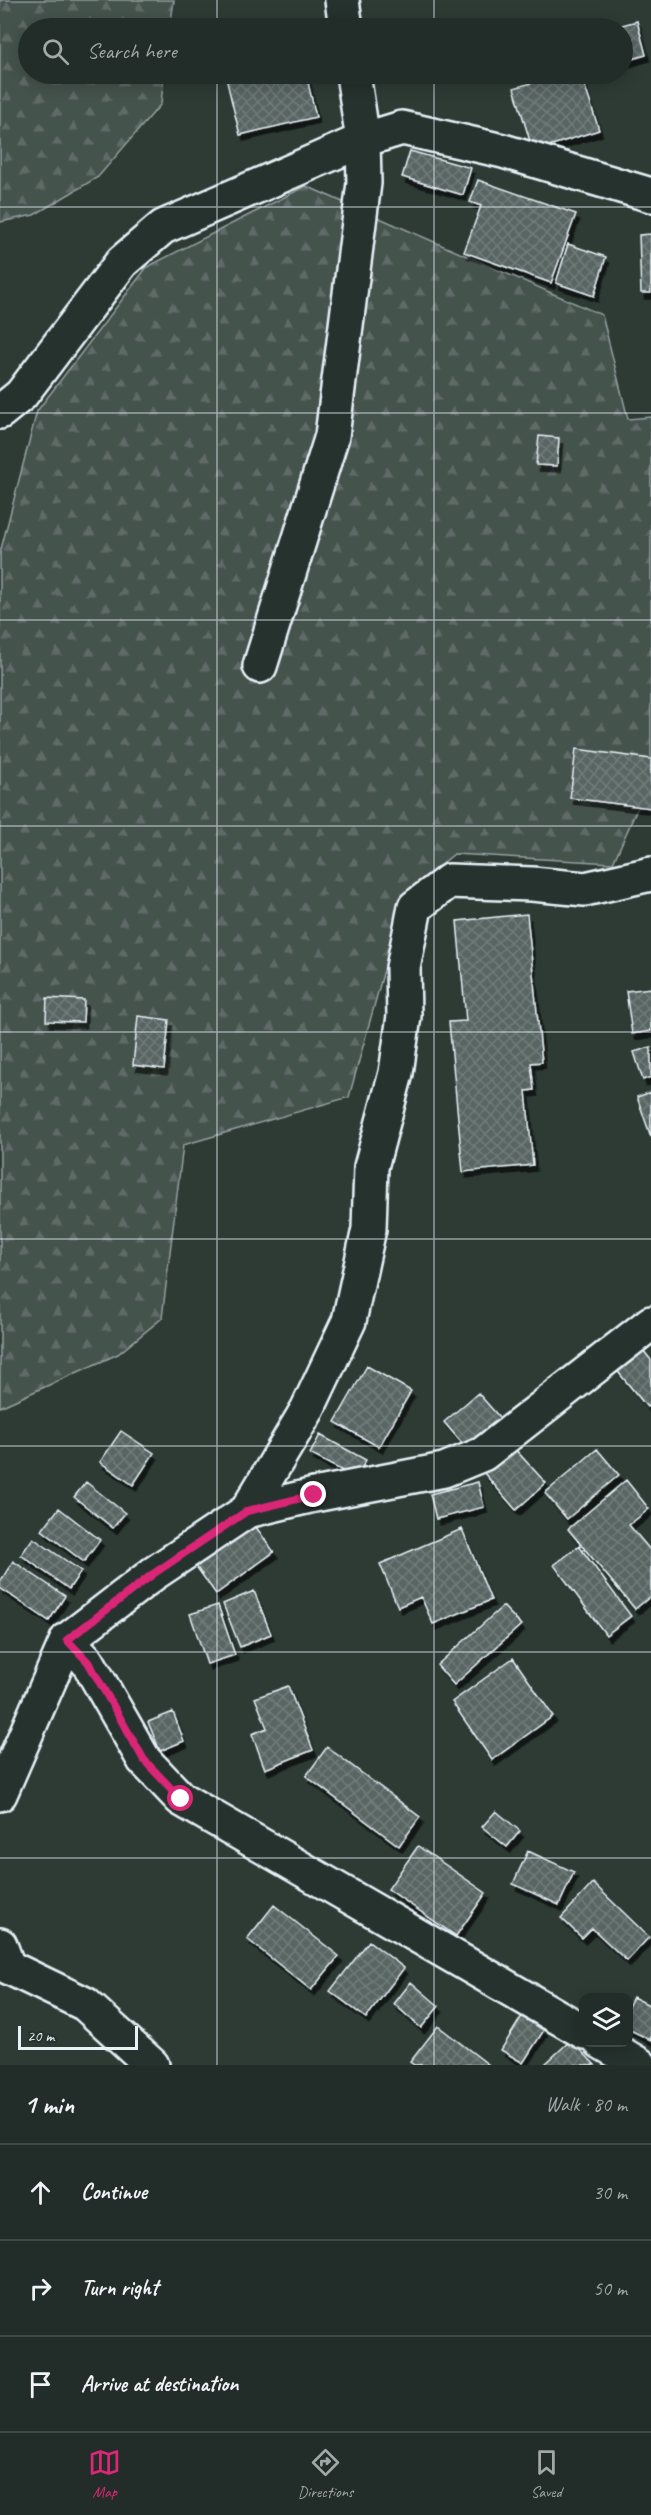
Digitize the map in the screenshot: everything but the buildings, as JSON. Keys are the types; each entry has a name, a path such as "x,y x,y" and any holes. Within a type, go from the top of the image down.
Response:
{"street":[{"path":"342,0 345,18"},
{"path":"260,666 332,436 364,183 363,140 355,84"},
{"path":"0,412 21,395 122,262 163,227 363,140 402,128 503,151 651,195"},
{"path":"247,1511 307,1410 349,1321 369,1229 371,1167 396,1073 404,1016 403,968 415,907 449,881 532,884 585,889 651,874"},
{"path":"0,1794 67,1640 153,1574 247,1511 314,1495 444,1470 483,1454 651,1323"},
{"path":"67,1640 88,1662 144,1760 181,1799 579,2029"},
{"path":"0,1945 8,1967 85,2004 152,2065"},
{"path":"608,2047 640,2065"}],"green space":[{"path":"0,0 174,0 171,18 18,18 18,84 163,84 161,104 98,177 34,215 0,222"},
{"path":"306,186 602,315 628,419 651,417 651,778 613,863 454,854 405,894 349,1097 183,1145 162,1318 118,1354 0,1407 0,553 37,411 147,267"}],"route":[{"path":"181,1799 144,1760 88,1662 67,1640 153,1574 247,1511 314,1495"}]}
